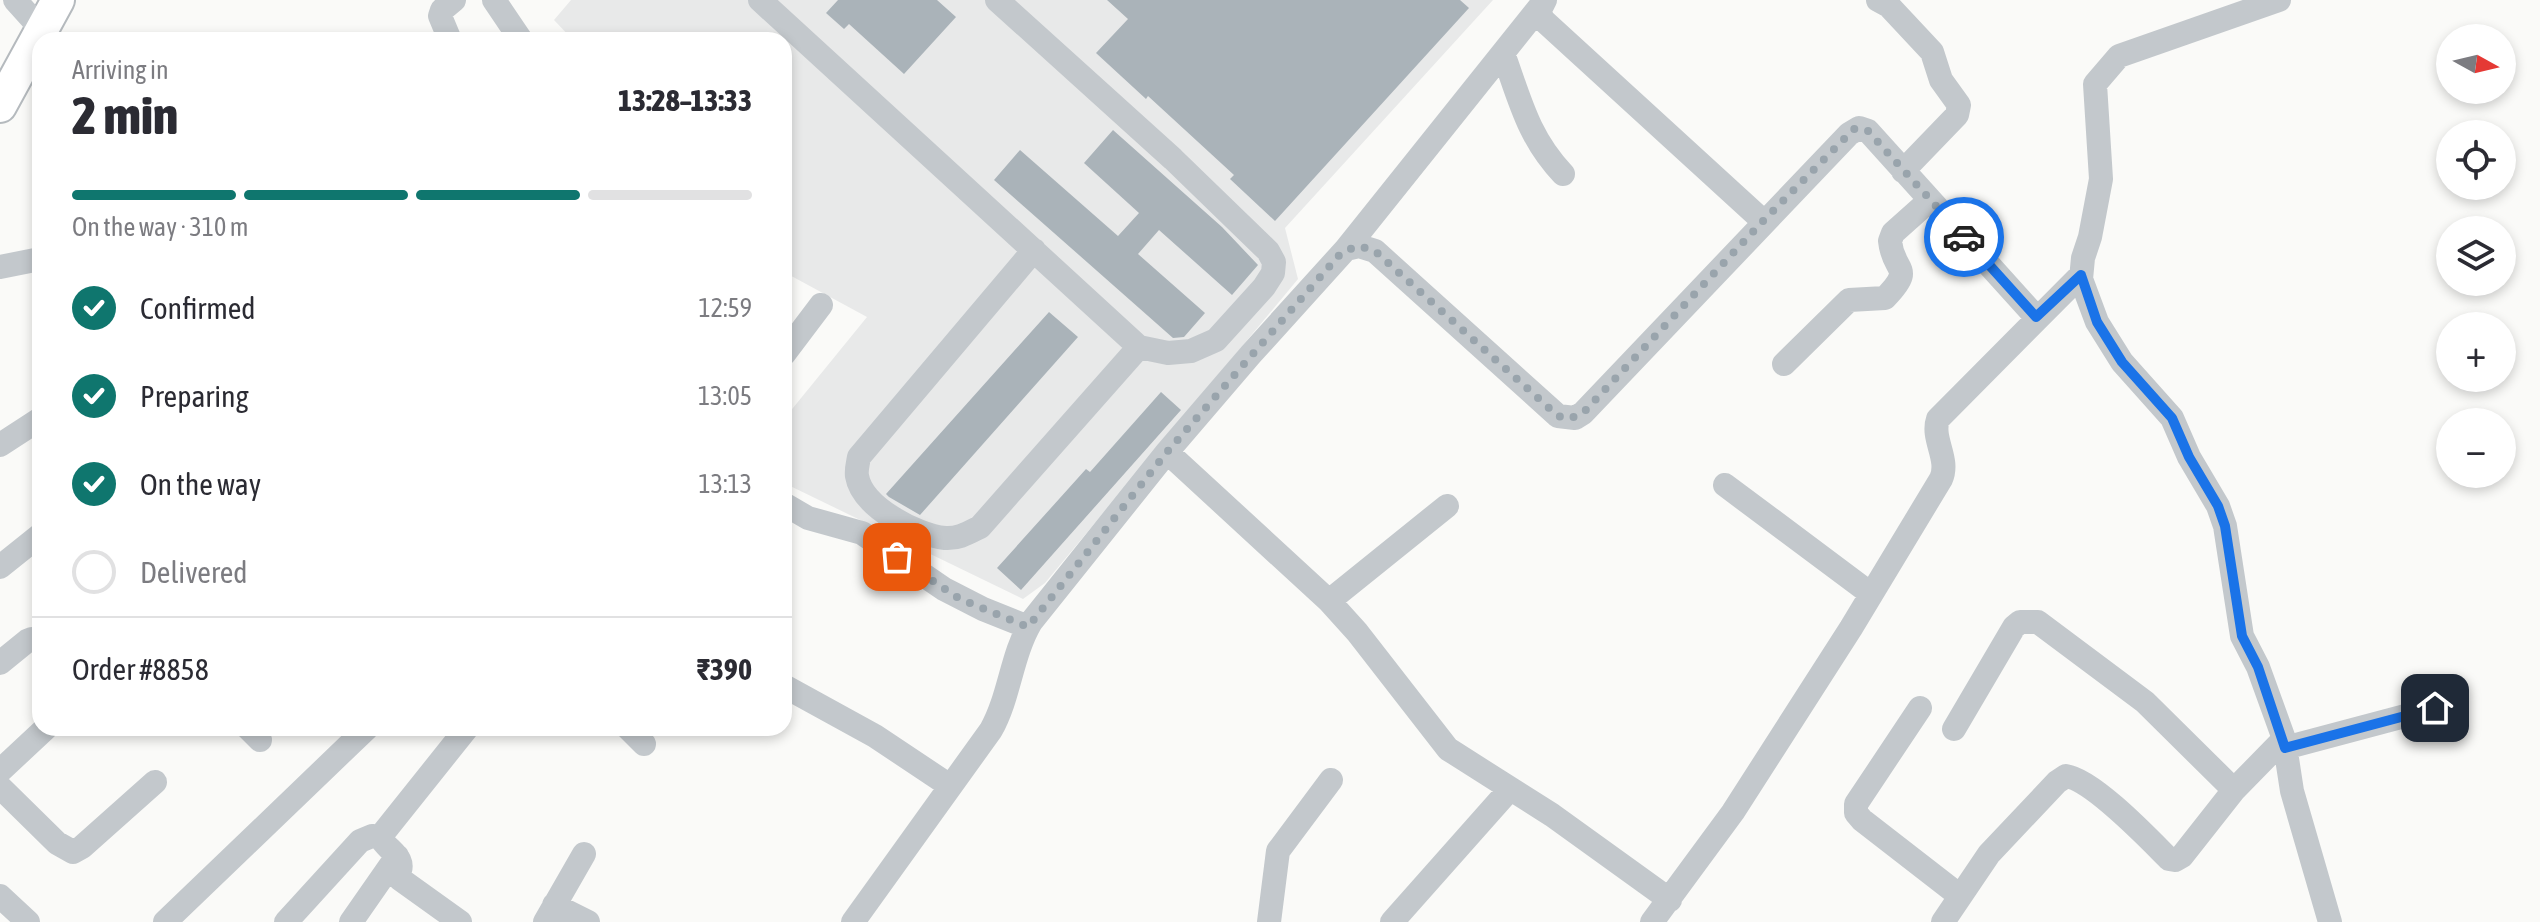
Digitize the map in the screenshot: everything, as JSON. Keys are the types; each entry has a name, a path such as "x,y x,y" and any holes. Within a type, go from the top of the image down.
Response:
{"main road":[{"path":"42,30 58,0"},
{"path":"0,106 32,48"}],"street":[{"path":"15,0 42,30"},
{"path":"447,32 440,16 442,10 454,0"},
{"path":"494,0 516,32"},
{"path":"760,0 1139,347 1168,353 1191,351 1216,340 1273,273 1274,262 1268,251 1173,159 997,0"},
{"path":"1878,0 1889,6 1932,52 1941,80 1959,105 1957,115 1903,171"},
{"path":"2279,0 2119,56 2102,72 2095,84 2101,179 2081,275 2097,322 2122,362 2172,418 2189,457 2218,506 2225,526 2242,636 2258,667 2285,743 2292,791 2330,922"},
{"path":"1543,2 1542,19 1763,221"},
{"path":"854,922 999,716 1018,647 1028,627 1167,452 1346,249 1543,2"},
{"path":"1503,53 1532,134 1544,154 1563,174"},
{"path":"1346,249 1359,246 1375,251 1558,416 1569,419 1583,413 1763,221 1854,129 1859,128 1868,131 2036,317"},
{"path":"1784,364 1849,300 1885,298 1900,282 1902,274 1890,241 1893,233 1930,200"},
{"path":"1034,250 859,457 857,475 865,496 890,517 919,531 945,538 971,532 980,527 1139,347"},
{"path":"0,267 32,261"},
{"path":"1652,922 1733,812 1943,474 1944,463 1936,430 1938,419 2081,275"},
{"path":"792,343 821,305"},
{"path":"0,445 32,424"},
{"path":"1167,452 1329,601 1448,749 1552,815 1670,900"},
{"path":"1725,485 1871,594"},
{"path":"1329,601 1447,506"},
{"path":"792,508 818,522 862,533 960,599 1028,627"},
{"path":"0,567 32,541"},
{"path":"1954,729 2014,627 2020,622 2038,622 2145,702 2234,790"},
{"path":"0,663 32,639"},
{"path":"792,690 875,736 950,786"},
{"path":"1920,708 1856,804 1856,813 1960,896"},
{"path":"1943,922 1989,854 2066,776 2082,782 2125,816 2169,859 2175,860 2182,856 2234,790 2285,743 2435,708"},
{"path":"0,771 37,736"},
{"path":"165,922 350,736"},
{"path":"380,837 461,736"},
{"path":"1269,922 1278,851 1331,780"},
{"path":"0,787 57,843 73,852 155,782"},
{"path":"1392,922 1510,789"},
{"path":"286,922 360,841 372,836 380,837 403,864 398,875 400,879 460,922"},
{"path":"584,854 550,914 588,922"},
{"path":"351,922 397,856"},
{"path":"0,896 28,922"}],"shaded area":[{"path":"571,0 1493,0 1285,228 1298,279 1045,583 1023,599 792,487 792,409 867,317 792,276 792,32 565,32 554,20"}],"building":[{"path":"838,0 937,0 956,17 904,74 849,24 844,29 826,13"},
{"path":"1107,0 1460,0 1469,8 1275,221 1230,179 1234,175 1096,53 1128,19"},
{"path":"1113,130 1222,227 1258,265 1232,295 1159,230 1138,254 1205,313 1184,337 1173,338 994,180 1020,150 1118,236 1139,213 1084,163"},
{"path":"1049,312 1078,337 920,515 889,497 886,494"},
{"path":"1161,392 1181,410 1021,590 997,568 1086,469 1090,472"}],"way so far":[{"path":"897,557 960,599 1028,627 1184,432 1342,252 1351,247 1375,251 1558,416 1569,419 1583,413 1854,129 1868,131 1964,237"}],"route":[{"path":"1964,237 2036,317 2081,275 2097,322 2122,362 2172,418 2189,457 2218,506 2225,526 2242,636 2258,667 2285,748 2435,708"}]}
